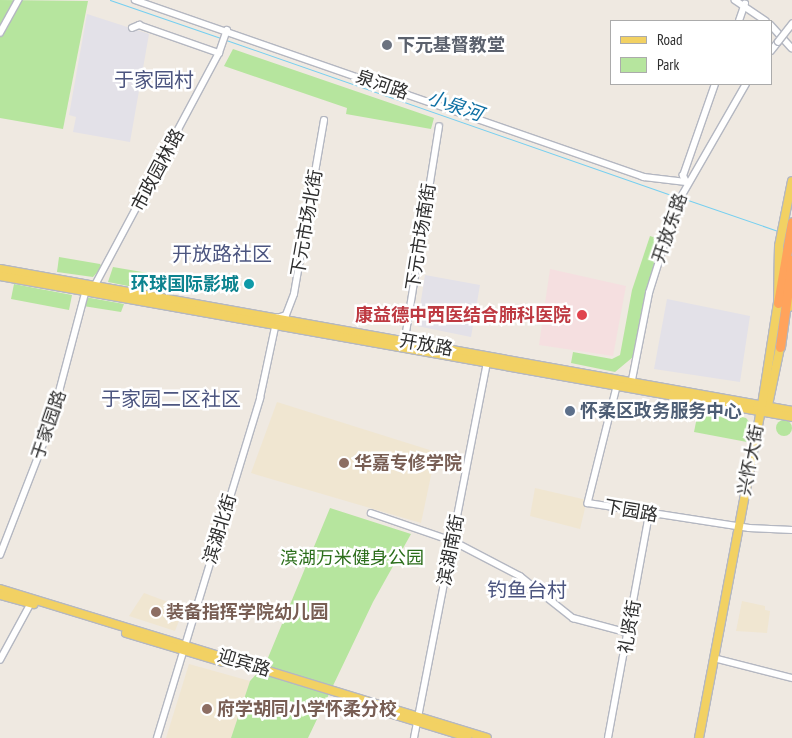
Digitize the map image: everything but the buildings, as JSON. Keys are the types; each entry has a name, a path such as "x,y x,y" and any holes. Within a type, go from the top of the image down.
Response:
{"highway":[{"path":"778,303 792,222"},
{"path":"780,347 792,260"}],"main road":[{"name":"兴怀大街","path":"764,409 778,303 778,246 792,181"},
{"name":"开放路","path":"0,269 276,321 619,382"},
{"name":"开放路","path":"0,276 82,291 276,321"},
{"name":"兴怀大街","path":"704,738 740,527 764,409 792,294"},
{"name":"开放路","path":"404,344 487,362 632,384 764,409 792,417"},
{"name":"开放路","path":"764,409 792,411"},
{"name":"迎宾路","path":"0,589 418,719 487,738"},
{"name":"迎宾路","path":"0,595 184,647"},
{"name":"兴怀大街","path":"699,738 716,660"},
{"name":"迎宾路","path":"418,719 471,738"}],"street":[{"path":"0,32 18,0"},
{"name":"泉河路","path":"136,0 644,177 685,185"},
{"path":"735,0 746,4 765,20"},
{"path":"739,20 746,4"},
{"path":"772,50 792,24"},
{"path":"132,28 139,25 219,52"},
{"path":"772,26 792,48"},
{"name":"市政园林路","path":"96,287 219,52 226,32"},
{"path":"685,185 684,176 715,85"},
{"name":"开放东路","path":"632,384 649,293 677,204 685,185 745,85"},
{"name":"下元市场北街","path":"276,321 286,315 294,294 324,121"},
{"name":"下元市场南街","path":"404,344 438,127"},
{"path":"82,291 96,287"},
{"name":"于家园路","path":"0,555 55,409 82,291"},
{"name":"滨湖北街","path":"157,738 260,398 276,321"},
{"name":"滨湖南街","path":"414,738 487,362"},
{"name":"下园路","path":"619,382 588,503 649,515 740,527 792,530"},
{"path":"371,514 453,541 520,576 573,618 629,633"},
{"name":"礼贤街","path":"608,738 629,633 649,515"},
{"path":"0,660 31,603"},
{"path":"716,660 792,678"}],"shaded area":[{"path":"87,14 149,34 130,142 73,132 76,117 69,115"},
{"name":"康益德中西医结合肺科医院","path":"550,269 626,286 613,356 539,345"},
{"path":"425,275 480,285 471,337 417,326"},
{"path":"667,299 750,316 740,382 654,369"},
{"name":"华嘉专修学院","path":"277,402 436,452 421,523 251,473"},
{"path":"535,488 587,500 580,529 530,516"},
{"name":"装备指挥学院幼儿园","path":"144,593 184,608 175,631 129,616"},
{"path":"742,601 765,606 765,610 770,611 767,633 736,631"},
{"name":"府学胡同小学怀柔分校","path":"189,664 250,681 231,738 166,738"}],"green space":[{"path":"0,0 88,1 63,129 0,118"},
{"path":"233,49 434,118 431,129 346,114 347,108 224,66"},
{"path":"650,236 662,240 633,357 615,372 571,363 573,352 612,359 620,355 632,290"},
{"path":"59,257 100,264 102,267 93,277 57,272"},
{"path":"113,267 177,278 173,295 108,282"},
{"path":"14,284 72,295 69,310 11,299"},
{"path":"85,297 124,304 121,312 83,306"},
{"path":"699,407 746,418 751,424 747,442 694,432"},
{"path":"781,420 787,420 792,425 790,434 781,436 776,431 776,425"},
{"name":"滨湖万米健身公园","path":"330,508 411,534 373,602 308,738 231,738 250,681 265,665"}],"waterway":[{"name":"小泉河","path":"110,0 223,39"},
{"name":"小泉河","path":"226,40 678,197"},
{"name":"小泉河","path":"682,198 778,231"}],"place":[{"name":"下元基督教堂","path":"387,45"},
{"name":"环球国际影城","path":"249,284"},
{"name":"康益德中西医结合肺科医院","path":"582,315"},
{"name":"怀柔区政务服务中心","path":"570,411"},
{"name":"华嘉专修学院","path":"344,463"},
{"name":"装备指挥学院幼儿园","path":"156,612"},
{"name":"府学胡同小学怀柔分校","path":"207,709"}],"district":[{"name":"于家园村","path":"154,80"},
{"name":"开放路社区","path":"222,254"},
{"name":"于家园二区社区","path":"171,399"},
{"name":"钓鱼台村","path":"527,590"}]}
